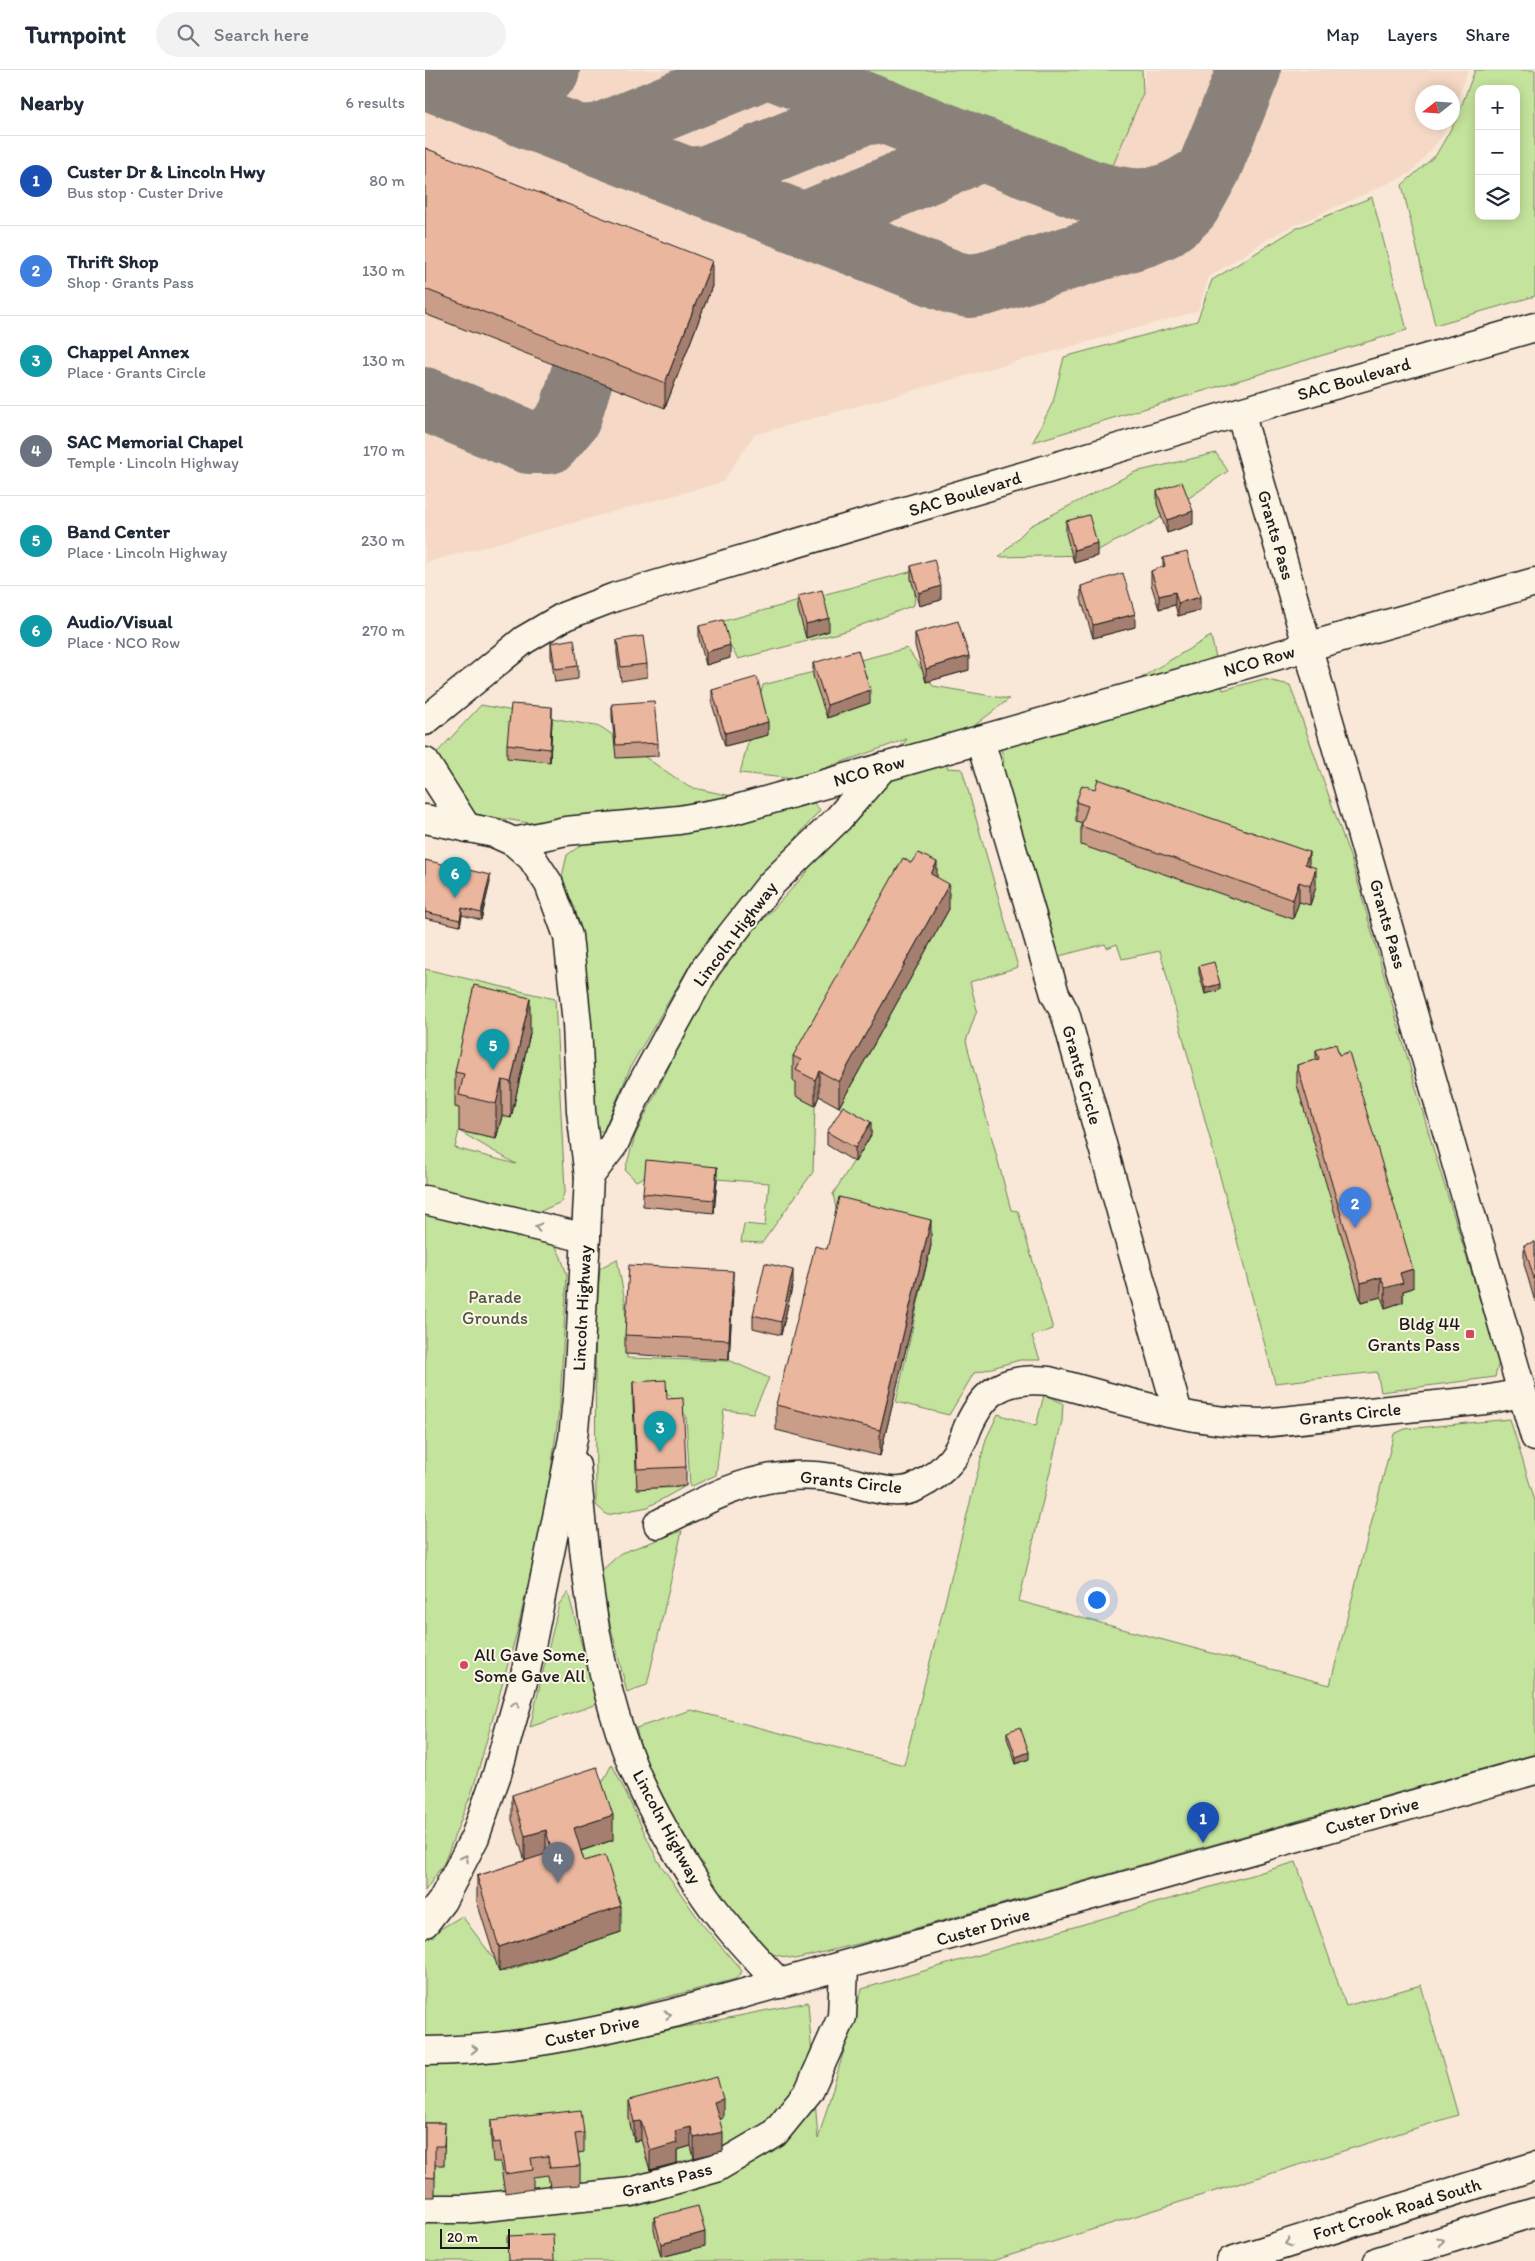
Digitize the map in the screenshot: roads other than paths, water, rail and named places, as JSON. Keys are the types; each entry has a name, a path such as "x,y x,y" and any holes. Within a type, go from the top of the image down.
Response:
{"street":[{"name":"SAC Boulevard","path":"425,721 524,640 565,616 588,607 625,594 1240,412 1535,327"},
{"name":"Grants Pass","path":"1240,412 1535,1437"},
{"name":"NCO Row","path":"514,842 566,830 679,820 730,811 1535,582"},
{"name":"Grants Circle","path":"980,740 1055,994 1065,1013 1178,1414"},
{"path":"425,762 467,828"},
{"name":"Lincoln Highway","path":"589,1178 614,1144 639,1089 706,967 771,884 838,818 883,767"},
{"path":"425,819 494,833 514,842"},
{"name":"Lincoln Highway","path":"425,1923 442,1901 475,1837 497,1774 526,1671 573,1438 578,1389 589,1178 581,1111 577,1024 568,936 549,884 533,858 514,842"},
{"path":"425,1200 586,1238"},
{"name":"Grants Circle","path":"658,1524 734,1488 756,1481 779,1477 817,1475 889,1490 917,1487 952,1460 979,1407 989,1394 1001,1386 1016,1381 1049,1381 1178,1414 1231,1423 1262,1423 1485,1400 1522,1393"},
{"name":"Lincoln Highway","path":"573,1438 591,1605 605,1678 626,1746 640,1783 657,1817 699,1887 741,1942 780,1984"},
{"name":"Custer Drive","path":"425,2051 501,2048 586,2035 844,1967 1219,1858 1535,1770"},
{"name":"Grants Pass","path":"425,2209 465,2209 631,2192 716,2168 774,2134 809,2091 842,2017 844,1967"},
{"name":"Fort Crook Road South","path":"1231,2261 1535,2166"},
{"path":"1378,2261 1535,2212"}],"place":[{"name":"Audio/Visual","path":"455,898"},
{"name":"Band Center","path":"493,1070"},
{"name":"Thrift Shop","path":"1355,1228"},
{"name":"Bldg 44 Grants Pass","path":"1470,1334"},
{"name":"Chappel Annex","path":"660,1452"},
{"name":"All Gave Some, Some Gave All","path":"464,1665"},
{"name":"Custer Dr & Lincoln Hwy","path":"1203,1843"},
{"name":"SAC Memorial Chapel","path":"558,1883"}],"park label":[{"name":"Parade Grounds","path":"495,1307"}]}
